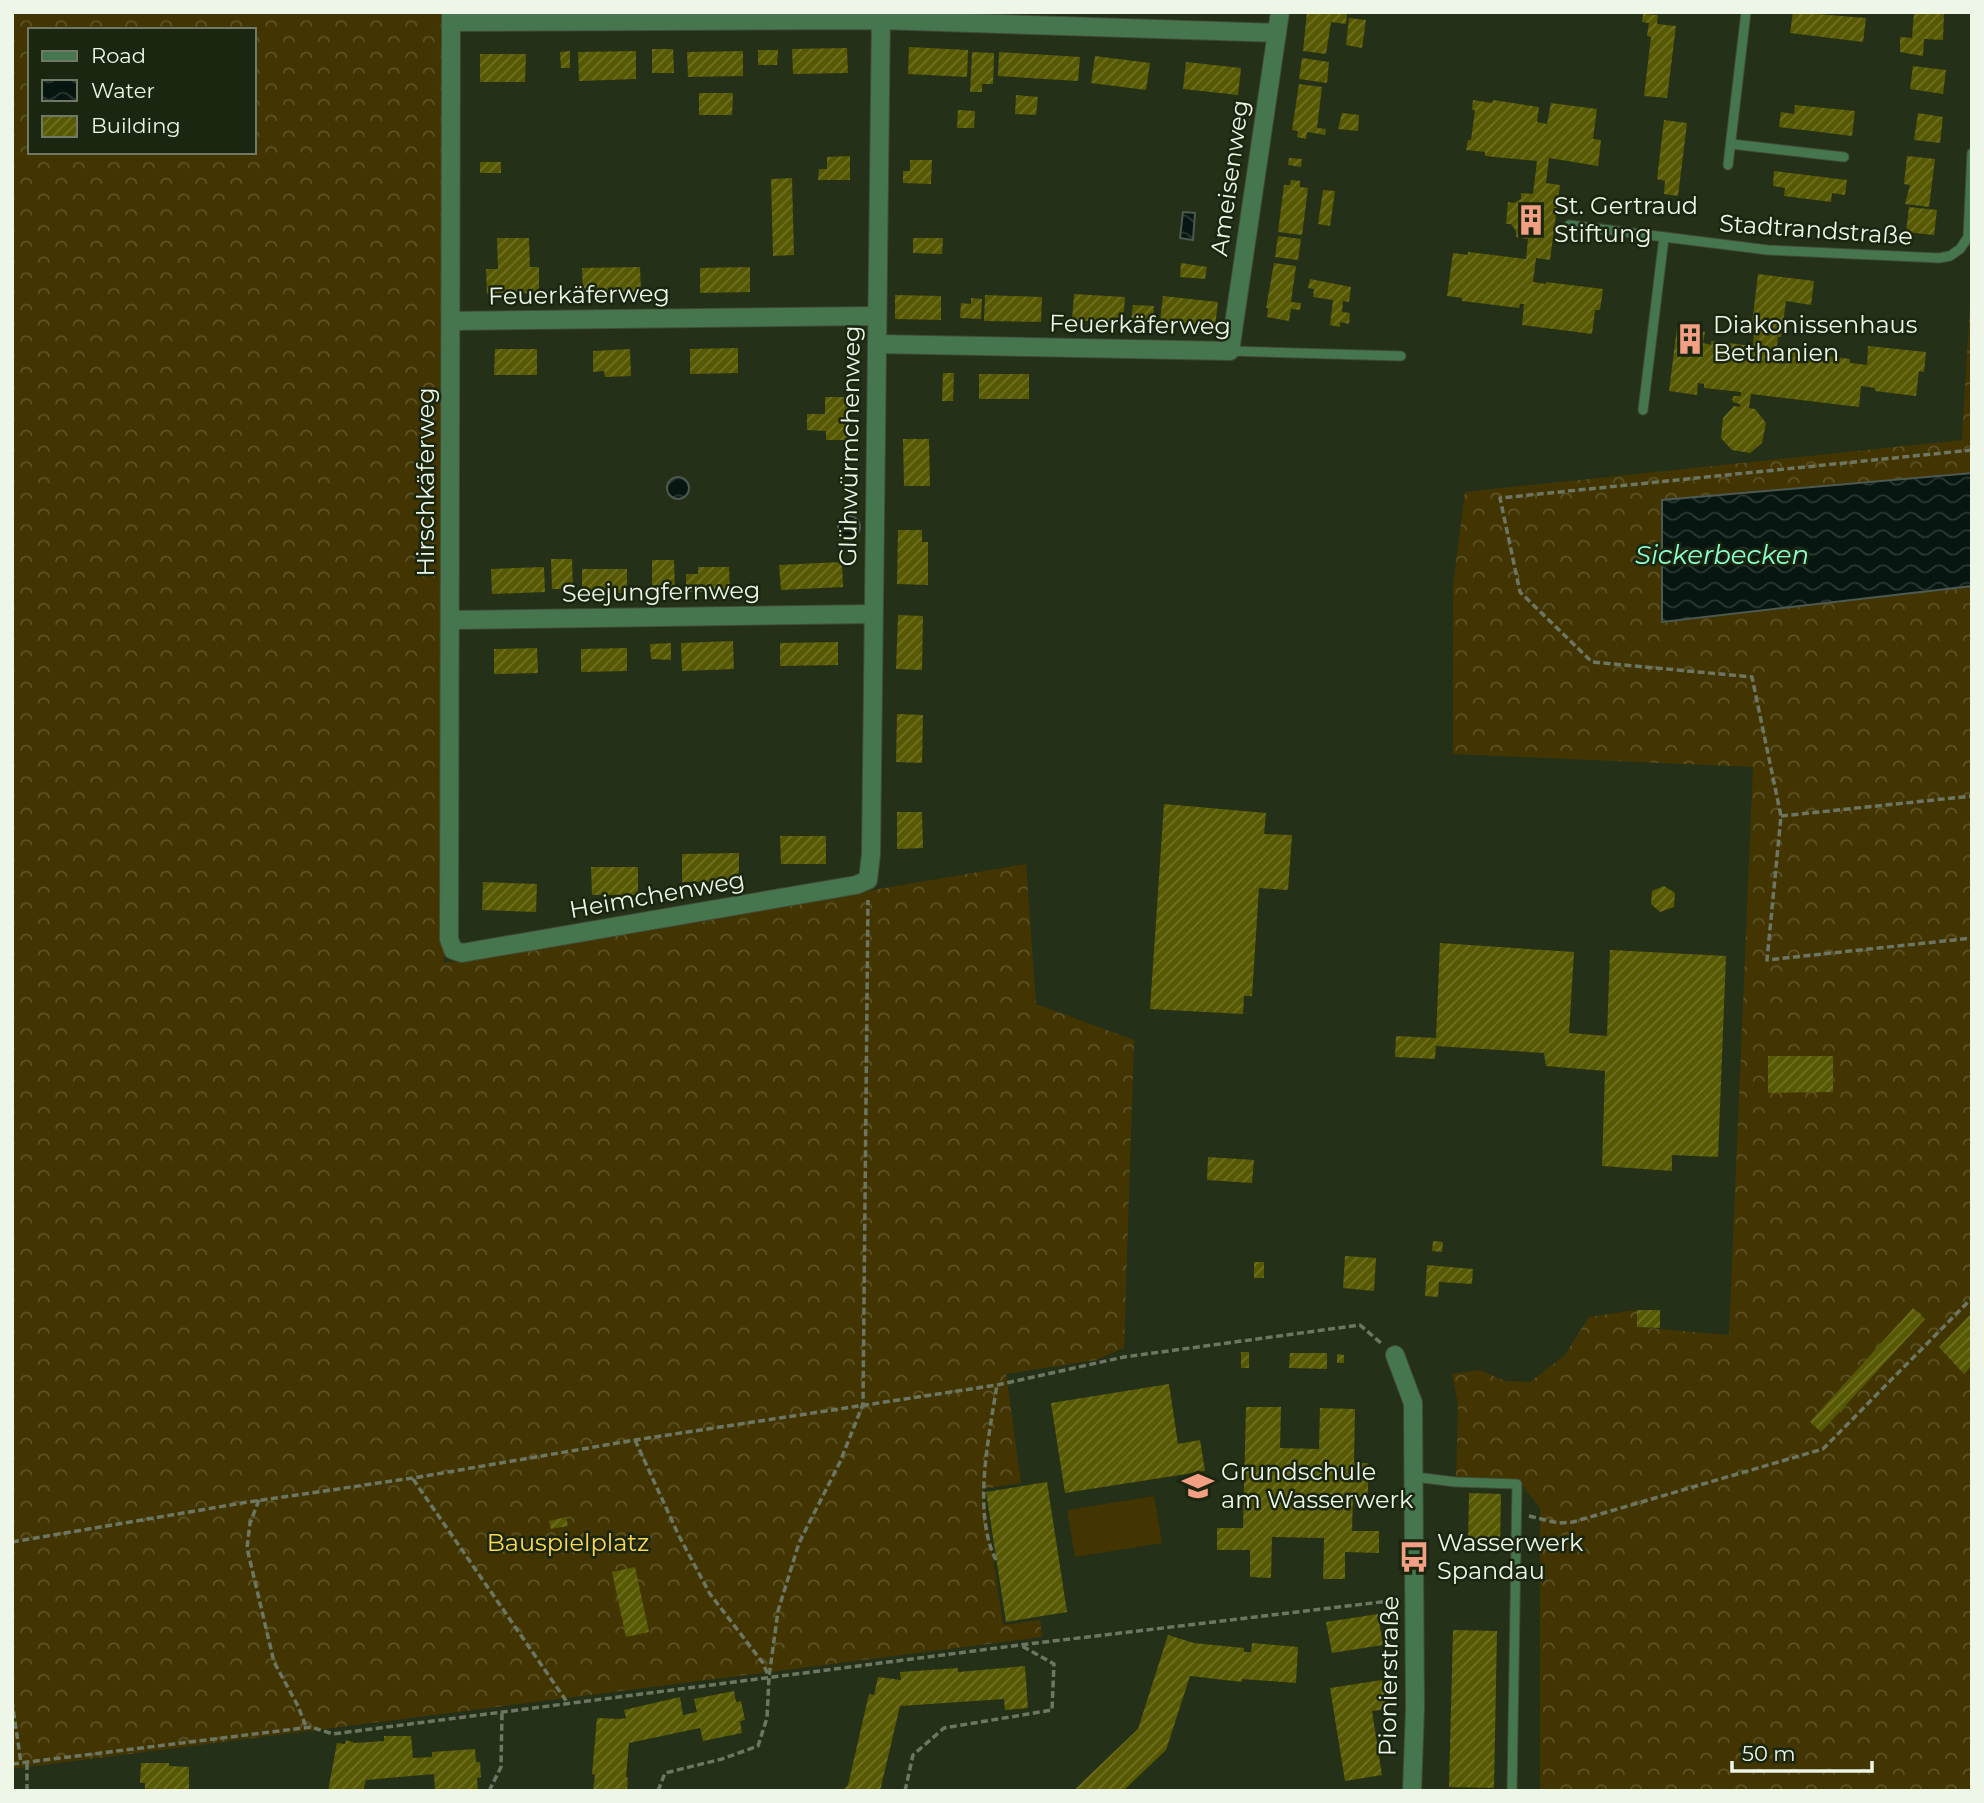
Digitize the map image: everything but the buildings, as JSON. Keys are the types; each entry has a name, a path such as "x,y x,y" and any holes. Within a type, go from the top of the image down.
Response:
{"street":[{"name":"Ameisenweg","path":"1230,351 1280,12"},
{"path":"451,17 881,16 1276,33"},
{"name":"Glühwürmchenweg","path":"869,880 881,16"},
{"name":"Hirschkäferweg","path":"451,17 449,939 453,950"},
{"name":"Feuerkäferweg","path":"451,321 876,316"},
{"name":"Feuerkäferweg","path":"877,344 1230,351"},
{"name":"Seejungfernweg","path":"450,620 873,614"},
{"name":"Heimchenweg","path":"453,950 462,953 856,885 869,880"},
{"name":"Pionierstraße","path":"1395,1355 1413,1403 1415,1599 1412,1791"}],"lane":[{"path":"1728,165 1745,12"},
{"path":"1731,144 1844,158"},
{"name":"Stadtrandstraße","path":"1569,225 1768,250 1938,258 1950,256 1960,249 1968,237 1972,153"},
{"path":"1643,410 1664,237"},
{"name":"Feuerkäferweg","path":"1230,351 1401,356"},
{"path":"1415,1477 1456,1482 1517,1484 1512,1791"}],"path":[{"path":"1972,450 1500,498 1520,592 1592,662 1752,677 1781,816 1767,960 1972,938"},
{"path":"1781,816 1972,796"},
{"path":"658,1791 665,1773 722,1759 758,1746 767,1718 769,1677 778,1611 799,1543 840,1462 863,1404 869,880"},
{"path":"1516,1513 1558,1523 1573,1522 1823,1449 1972,1298"},
{"path":"12,1542 635,1440 997,1385 1124,1357 1360,1325 1395,1355"},
{"path":"996,1560 989,1546 984,1512 986,1463 997,1385"},
{"path":"635,1440 709,1594 764,1663 769,1677"},
{"path":"413,1478 567,1702"},
{"path":"259,1500 250,1523 247,1548 274,1662 306,1728"},
{"path":"12,1764 306,1728 333,1734 1020,1644 1415,1599"},
{"path":"905,1791 913,1755 944,1728 1052,1710 1054,1664 1020,1644"},
{"path":"12,1701 27,1791"},
{"path":"489,1791 501,1767 502,1712"}],"green space":[{"name":"Bauspielplatz","path":"12,12 443,12 444,963 1026,864 1036,1004 1134,1040 1124,1348 1096,1360 1006,1374 1021,1483 983,1489 1003,1625 1040,1620 1042,1637 12,1769"},
{"path":"1972,269 1972,473 1663,500 1662,622 1972,586 1972,1791 1540,1791 1540,1508 1520,1483 1456,1480 1458,1404 1452,1374 1479,1370 1505,1381 1530,1382 1564,1356 1589,1317 1637,1310 1637,1327 1729,1335 1753,767 1453,754 1453,585 1465,492 1962,440"},
{"path":"1154,1496 1162,1543 1075,1557 1067,1510"}],"water":[{"path":"1183,212 1195,213 1193,240 1180,238"},
{"name":"Sickerbecken","path":"1972,473 1972,586 1662,622 1662,500"},
{"path":"674,477 682,477 689,484 689,492 682,499 674,499 667,492 667,484"},
{"path":"849,516 857,519 860,527 857,535 849,538 841,535 838,527 841,519"}],"place":[{"name":"St. Gertraud Stiftung","path":"1531,220"},
{"name":"Diakonissenhaus Bethanien","path":"1690,339"},
{"name":"Grundschule am Wasserwerk","path":"1198,1486"},
{"name":"Wasserwerk Spandau","path":"1414,1557"}]}
